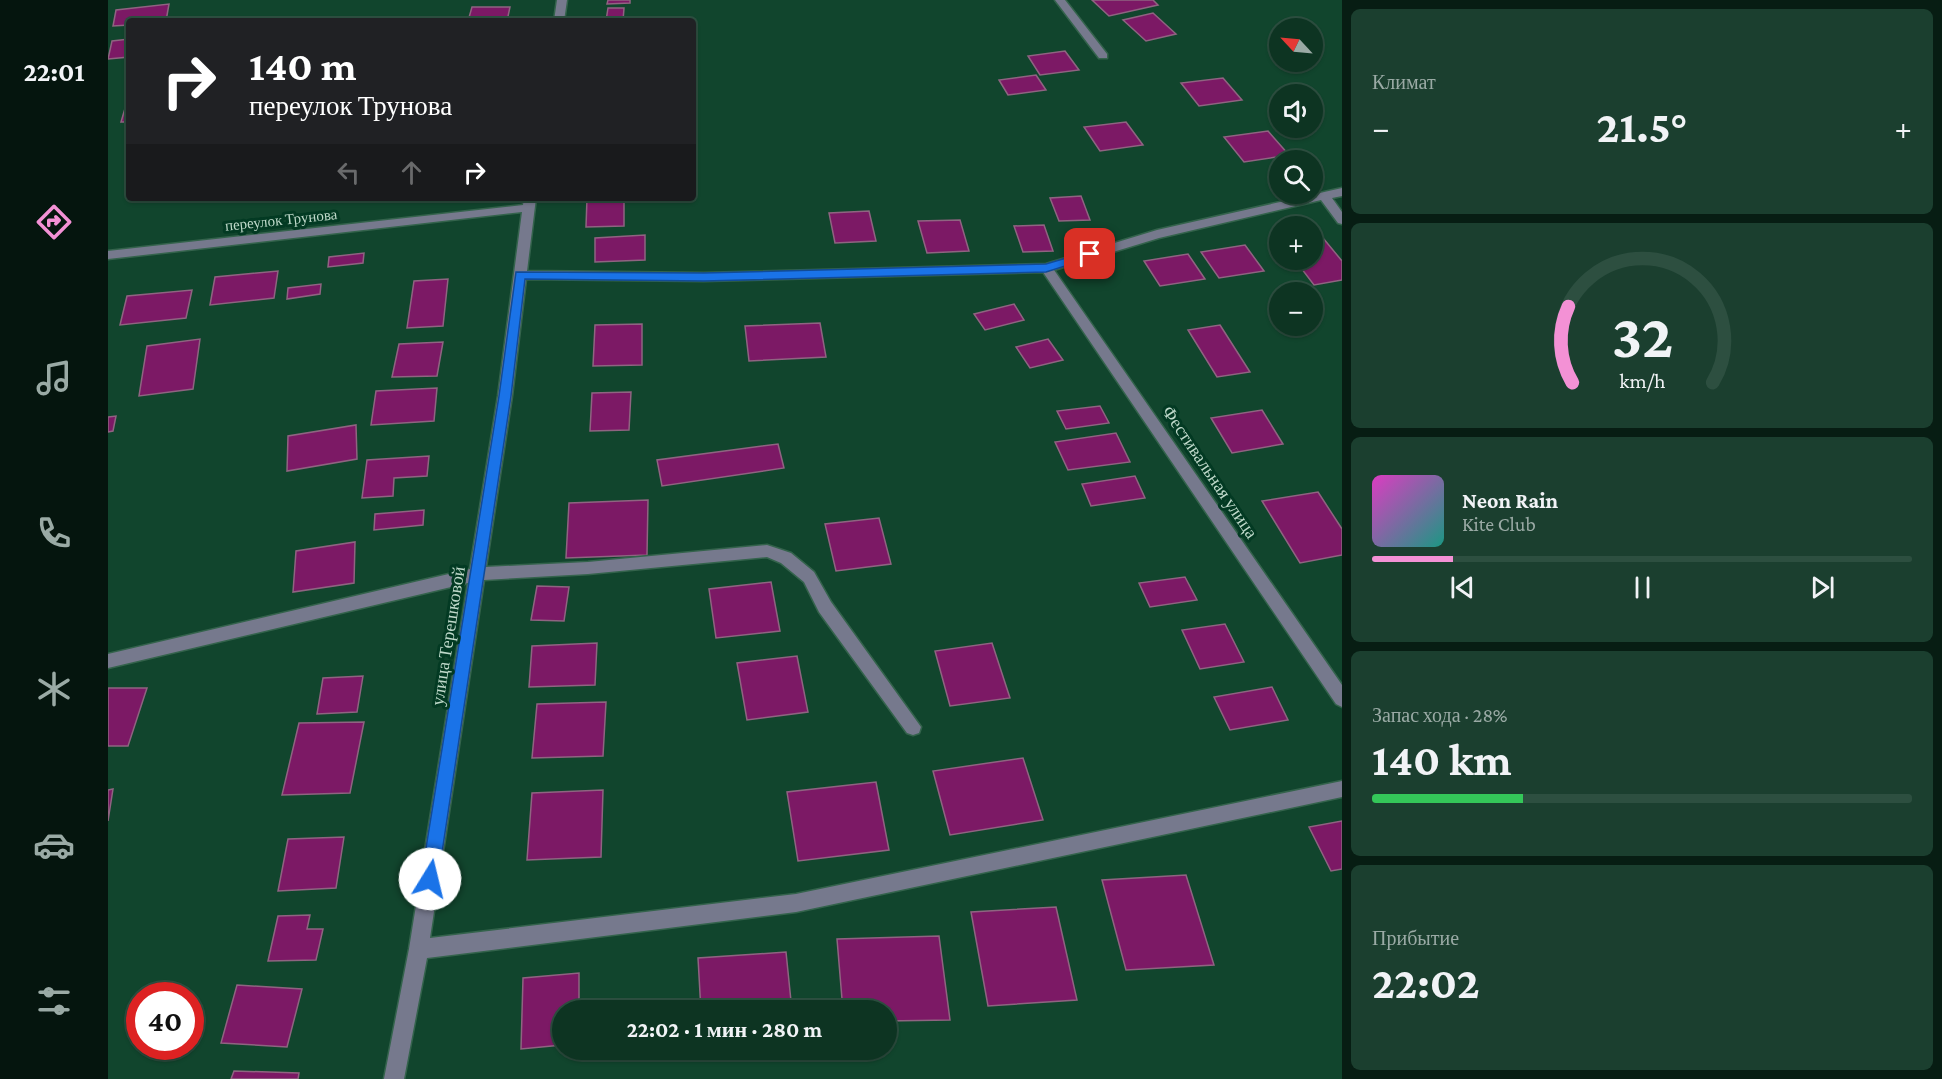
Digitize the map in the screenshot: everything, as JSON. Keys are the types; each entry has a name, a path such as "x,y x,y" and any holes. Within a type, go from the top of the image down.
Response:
{"street":[{"path":"559,18 562,0"},
{"path":"1060,0 1103,56"},
{"path":"520,275 704,277 1046,268 1157,234 1342,192"},
{"path":"1324,196 1342,220"},
{"name":"переулок Трунова","path":"108,255 529,203"},
{"name":"улица Терешковой","path":"394,1079 419,949 505,396 529,203"},
{"name":"Фестивальная улица","path":"1046,268 1342,699"},
{"path":"108,661 477,574 588,568 767,551 786,558 809,577 825,607 913,727"},
{"path":"419,949 796,903 1342,789"}],"building":[{"path":"608,0 630,0 630,3 607,4"},
{"path":"1092,0 1153,0 1158,5 1109,16"},
{"path":"169,4 167,18 126,18 126,25 113,26 116,10"},
{"path":"472,7 510,7 508,18 469,18"},
{"path":"608,8 624,8 623,18 606,18"},
{"path":"1153,13 1176,34 1146,41 1123,20"},
{"path":"126,39 126,57 108,59 112,41"},
{"path":"1065,51 1079,70 1040,75 1028,56"},
{"path":"1036,75 1046,90 1008,95 999,80"},
{"path":"1223,78 1242,100 1199,106 1181,83"},
{"path":"126,105 126,122 121,122"},
{"path":"1126,122 1143,145 1100,151 1084,127"},
{"path":"1268,131 1269,138 1274,138 1285,150 1269,150 1269,158 1244,162 1224,137"},
{"path":"1081,196 1090,220 1059,221 1050,198"},
{"path":"587,201 624,201 624,226 586,227"},
{"path":"869,211 876,241 835,243 829,213"},
{"path":"960,220 969,251 927,253 918,221"},
{"path":"1044,225 1053,251 1023,252 1014,226"},
{"path":"645,235 645,260 595,262 595,238"},
{"path":"1323,238 1342,261 1342,280 1323,283 1312,282 1303,270 1323,270"},
{"path":"1245,245 1264,271 1219,278 1201,252"},
{"path":"364,253 363,263 328,267 329,257"},
{"path":"1188,254 1205,279 1160,286 1144,261"},
{"path":"278,271 274,298 210,305 215,277"},
{"path":"448,279 443,326 407,328 414,281"},
{"path":"321,284 320,294 287,299 288,288"},
{"path":"192,290 186,318 120,325 127,296"},
{"path":"1014,304 1024,320 985,330 974,314"},
{"path":"820,323 826,357 749,361 745,326"},
{"path":"642,324 642,365 593,366 595,325"},
{"path":"1220,325 1250,372 1217,377 1188,330"},
{"path":"200,339 193,389 139,396 147,346"},
{"path":"1048,339 1063,360 1030,368 1016,347"},
{"path":"443,342 437,376 392,377 399,344"},
{"path":"437,388 434,421 371,425 376,391"},
{"path":"631,392 629,430 590,431 592,393"},
{"path":"1100,406 1109,423 1066,429 1057,411"},
{"path":"1262,410 1283,444 1232,453 1211,418"},
{"path":"116,416 113,431 108,432 108,417"},
{"path":"356,425 357,459 287,471 288,436"},
{"path":"1116,433 1130,462 1068,470 1055,442"},
{"path":"778,444 784,468 662,486 657,460"},
{"path":"429,456 427,476 394,478 393,496 362,498 367,460"},
{"path":"1135,476 1145,498 1091,506 1082,484"},
{"path":"1318,492 1342,529 1342,555 1300,563 1262,501"},
{"path":"648,500 647,555 566,558 569,503"},
{"path":"424,510 423,525 374,530 375,514"},
{"path":"879,518 891,564 836,571 825,524"},
{"path":"355,542 354,583 293,592 296,551"},
{"path":"1185,577 1197,600 1150,607 1139,583"},
{"path":"771,582 780,631 716,638 709,589"},
{"path":"537,586 569,587 564,621 531,620"},
{"path":"1225,624 1244,662 1200,669 1182,630"},
{"path":"597,643 595,685 529,687 532,646"},
{"path":"992,643 1010,698 950,706 935,651"},
{"path":"797,656 808,712 747,720 737,663"},
{"path":"363,676 357,712 317,714 323,678"},
{"path":"1272,687 1288,720 1230,730 1214,697"},
{"path":"108,688 147,688 128,746 108,746"},
{"path":"606,702 603,756 532,758 537,704"},
{"path":"364,722 350,793 282,795 299,723"},
{"path":"1023,758 1043,820 950,835 933,771"},
{"path":"876,782 889,850 798,861 787,792"},
{"path":"113,789 108,821 108,790"},
{"path":"603,790 601,857 527,860 532,793"},
{"path":"1342,821 1342,869 1331,871 1309,827"},
{"path":"344,837 336,888 278,891 288,839"},
{"path":"1186,875 1214,965 1126,970 1102,880"},
{"path":"1056,907 1077,1000 988,1006 971,912"},
{"path":"310,915 307,929 323,929 316,960 268,961 278,916"},
{"path":"939,936 950,1020 897,1021 897,1000 842,1000 837,939"},
{"path":"786,952 791,1000 700,1000 698,958"},
{"path":"579,973 579,1000 552,1000 552,1046 521,1049 523,978"},
{"path":"237,985 302,989 287,1047 221,1043"},
{"path":"234,1071 299,1073 298,1079 231,1079"}],"route":[{"path":"430,879 505,396 520,275 704,277 1046,268 1090,254"}]}
